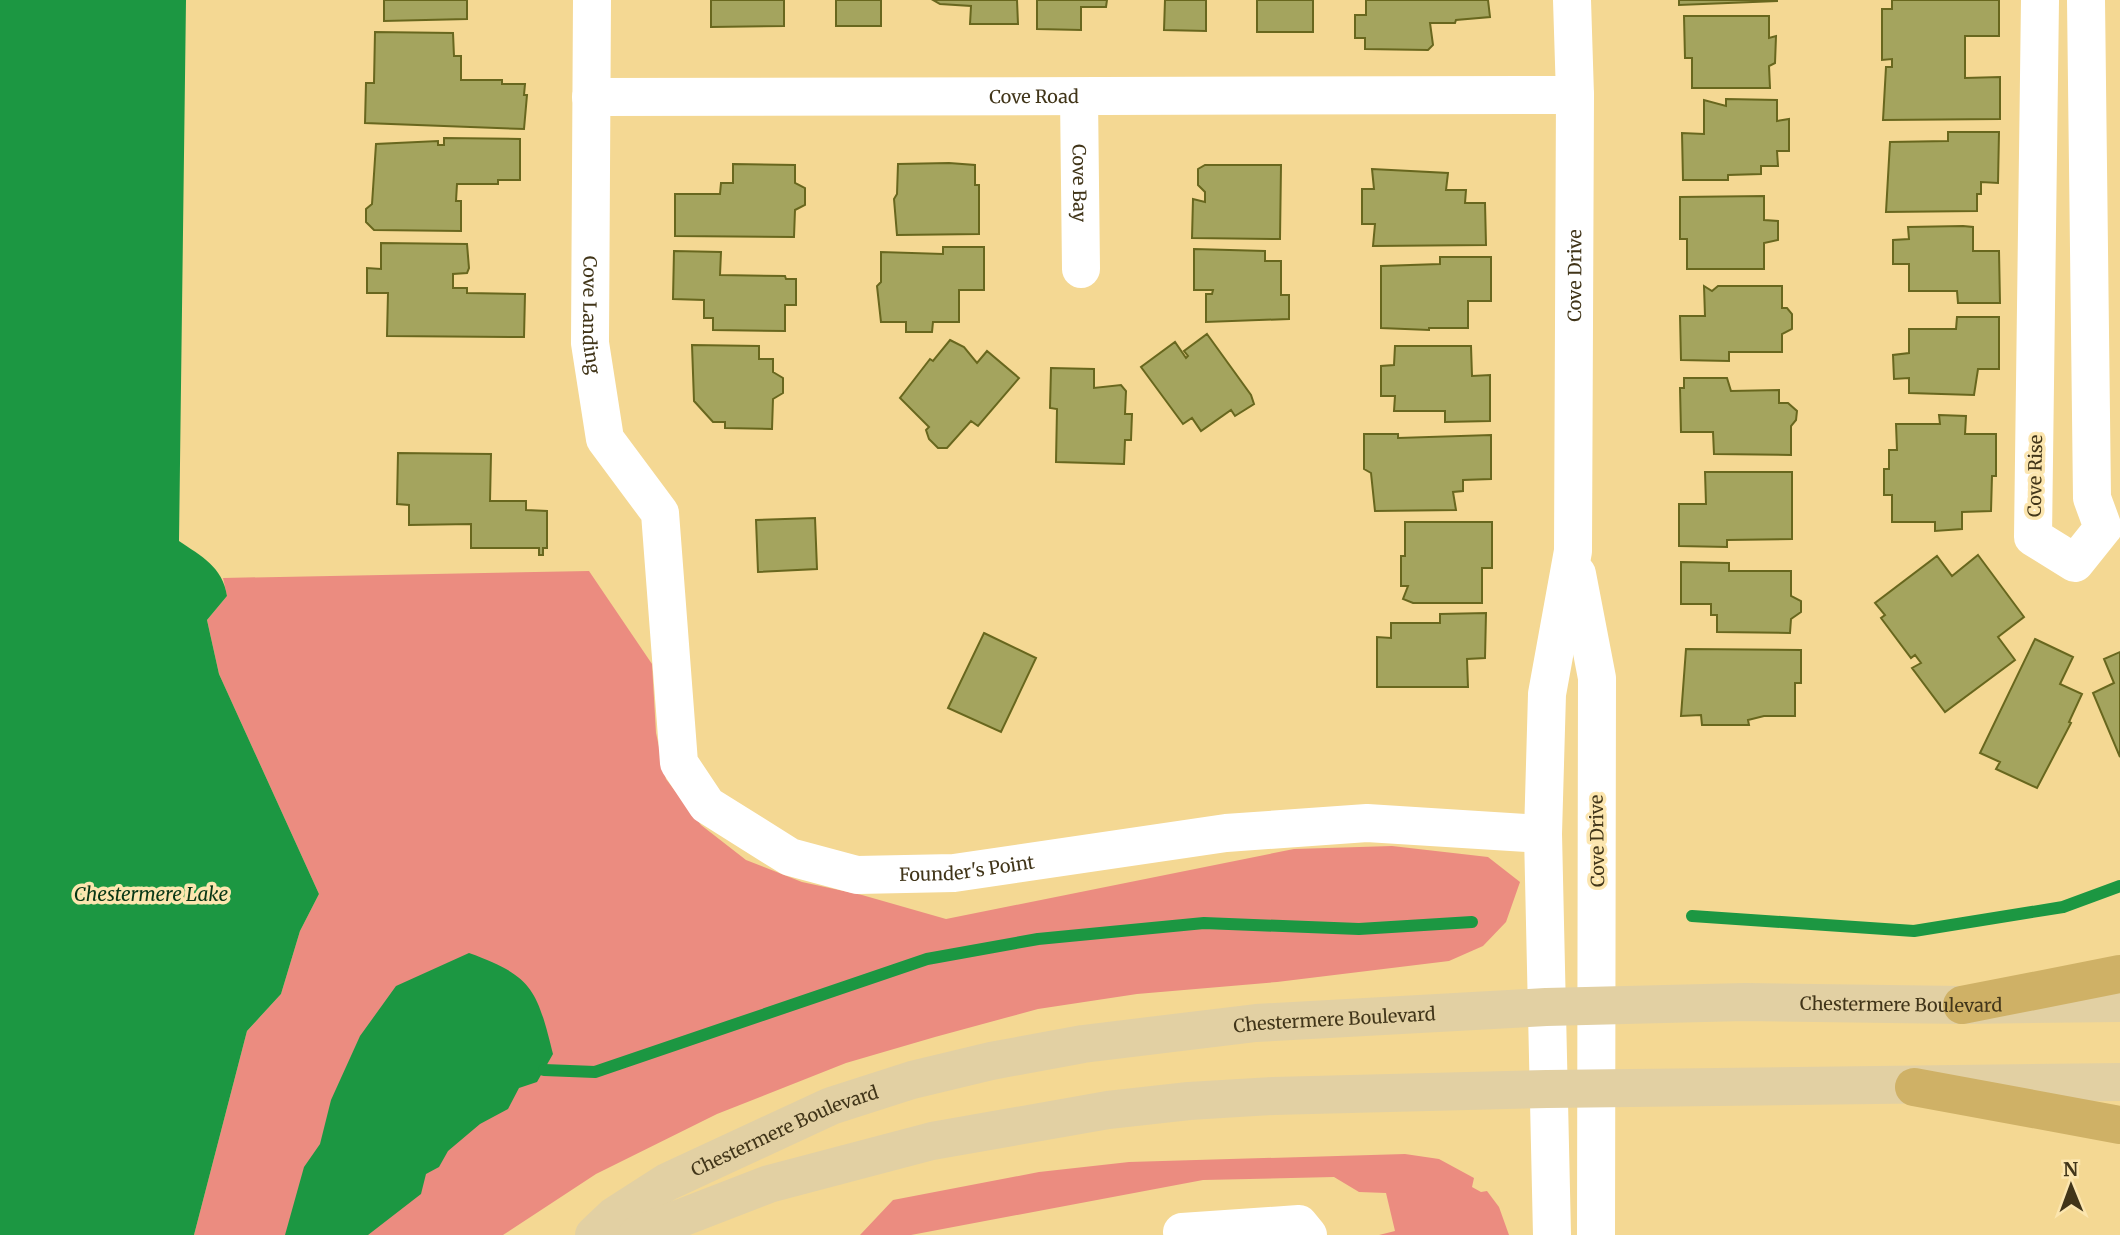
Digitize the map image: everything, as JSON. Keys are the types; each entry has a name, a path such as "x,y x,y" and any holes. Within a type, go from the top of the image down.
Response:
{"highway":[{"path":"1962,1005 2120,974"},
{"path":"1914,1087 2120,1125"}],"main road":[{"name":"Chestermere Boulevard","path":"594,1235 614,1216 667,1182 831,1106 912,1080 991,1060 1083,1044 1256,1023 1545,1007 1598,1008 1745,1002 1962,1005 2120,1003"},
{"path":"637,1235 782,1181 932,1142 1108,1110 1273,1096 1597,1088 1914,1087 2120,1082"}],"street":[{"path":"591,97 592,0"},
{"name":"Cove Drive","path":"1552,1235 1543,834 1547,694 1573,551 1575,95 1572,0"},
{"name":"Cove Rise","path":"2040,0 2033,537 2075,563 2104,528 2092,498 2086,0"},
{"name":"Cove Road","path":"591,97 1575,95"},
{"name":"Cove Landing","path":"591,97 590,343 604,439 660,513"},
{"name":"Cove Bay","path":"1079,97 1081,268"},
{"name":"Founder's Point","path":"660,513 679,763 707,805 790,857 857,875 954,873 1226,833 1367,823 1543,834"},
{"name":"Cove Drive","path":"1573,551 1597,678 1596,1235"},
{"path":"1178,1234 1299,1224 1308,1235"}],"shaded area":[{"path":"589,571 652,664 656,733 666,779 701,825 746,860 802,882 862,895 946,919 1294,849 1392,846 1488,857 1520,882 1506,922 1483,946 1449,961 1277,982 1137,994 1038,1009 846,1063 717,1114 596,1174 503,1235 194,1235 247,1031 281,994 300,931 319,894 219,674 207,620 227,596 223,578"},
{"path":"1405,1154 1439,1159 1474,1178 1472,1187 1481,1192 1487,1191 1499,1207 1509,1235 1379,1235 1395,1231 1386,1193 1359,1192 1334,1177 1203,1180 911,1235 860,1235 893,1200 1039,1172 1129,1162"}],"water":[{"name":"Chestermere Lake","path":"0,0 186,0 179,541 210,563 225,586 227,596 207,620 219,674 319,894 300,931 281,994 247,1031 194,1235 0,1235"},
{"path":"469,953 507,969 529,988 536,1000 553,1054 537,1082 519,1088 508,1109 480,1124 448,1151 439,1167 426,1174 421,1194 368,1235 285,1235 304,1167 320,1144 331,1100 360,1036 396,986"}],"building":[{"path":"384,0 467,0 467,19 384,21"},
{"path":"711,0 784,0 784,26 711,27"},
{"path":"836,0 881,0 881,26 836,26"},
{"path":"933,0 1017,0 1018,24 970,24 971,6 940,4"},
{"path":"1037,0 1107,0 1106,7 1081,7 1081,30 1037,29"},
{"path":"1165,0 1206,0 1206,31 1164,30"},
{"path":"1257,0 1313,0 1313,32 1257,32"},
{"path":"1366,0 1488,0 1490,17 1456,20 1455,23 1430,23 1433,45 1428,50 1365,49 1365,38 1355,38 1355,15 1366,15"},
{"path":"1679,0 1777,0 1777,1 1679,5"},
{"path":"1892,0 1999,0 1999,36 1965,36 1965,78 2000,77 2000,119 1883,120 1886,67 1892,67 1892,59 1882,60 1882,9 1892,9"},
{"path":"1684,16 1769,16 1769,38 1776,36 1775,63 1769,66 1770,88 1692,88 1692,58 1685,58"},
{"path":"375,32 453,33 454,56 461,56 461,80 502,80 502,84 525,84 524,95 527,95 524,129 365,123 366,83 374,83"},
{"path":"1726,99 1777,100 1777,121 1789,119 1789,151 1777,151 1778,166 1761,166 1761,174 1728,175 1728,180 1683,180 1682,133 1704,134 1704,100 1726,106"},
{"path":"1948,132 1999,132 1998,183 1981,182 1981,194 1977,194 1977,211 1886,212 1890,142 1948,141"},
{"path":"444,138 520,139 520,180 498,180 498,184 457,184 456,201 461,201 461,231 374,230 366,222 366,209 372,204 376,144 438,141 438,145 444,145"},
{"path":"733,164 795,165 795,183 805,188 805,205 795,210 794,237 675,236 675,194 720,194 721,183 733,183"},
{"path":"898,164 975,165 975,185 979,185 979,234 897,235 894,199 897,194"},
{"path":"1205,165 1281,165 1280,239 1192,238 1193,199 1205,202 1205,192 1198,185 1198,169"},
{"path":"1372,169 1448,173 1446,190 1466,190 1465,203 1485,203 1486,245 1373,246 1375,224 1362,224 1362,189 1374,189"},
{"path":"1764,196 1764,220 1778,221 1778,240 1764,243 1764,269 1687,269 1687,239 1680,239 1680,197"},
{"path":"1908,227 1973,227 1973,251 1999,251 2000,303 1958,303 1957,291 1909,291 1909,264 1893,264 1893,240 1909,239"},
{"path":"381,243 467,244 469,268 467,273 453,274 453,288 467,288 467,293 525,294 524,337 387,336 388,293 367,293 367,268 381,269"},
{"path":"943,247 984,247 984,290 959,290 959,322 933,322 932,332 906,332 906,322 881,322 877,286 881,282 881,252 943,254"},
{"path":"1194,249 1265,251 1265,261 1281,261 1281,295 1289,295 1289,319 1206,322 1206,294 1212,294 1213,290 1194,290"},
{"path":"674,251 721,252 720,275 785,276 786,279 796,279 796,305 785,305 785,331 713,330 713,318 704,318 704,300 673,299"},
{"path":"1440,257 1491,257 1491,301 1468,301 1468,328 1381,328 1381,266 1440,264"},
{"path":"1704,286 1712,291 1718,286 1782,286 1782,308 1787,308 1792,314 1792,329 1782,334 1782,352 1729,352 1729,361 1681,360 1680,316 1705,316"},
{"path":"1957,317 1999,317 1999,369 1978,369 1974,395 1909,393 1909,378 1894,379 1893,355 1909,353 1909,329 1956,329"},
{"path":"1207,334 1251,395 1254,404 1235,416 1231,410 1201,431 1192,418 1183,424 1141,367 1175,342 1186,358 1188,356 1184,351"},
{"path":"950,340 964,347 977,363 987,351 1019,378 978,426 971,421 947,448 938,448 929,439 926,430 929,427 900,398 930,359 933,361"},
{"path":"692,345 759,346 759,359 773,359 773,372 783,378 783,393 773,399 772,429 725,428 725,422 713,422 694,401"},
{"path":"1395,346 1471,346 1472,376 1490,375 1490,421 1445,422 1445,411 1394,411 1395,396 1381,396 1381,366 1394,365"},
{"path":"1051,368 1094,369 1094,388 1121,385 1126,391 1125,414 1132,414 1131,440 1125,440 1124,464 1056,462 1057,409 1050,408"},
{"path":"1684,378 1727,378 1731,391 1779,390 1779,403 1788,403 1797,411 1796,420 1791,426 1791,455 1714,454 1713,432 1681,432 1680,388 1684,388"},
{"path":"1939,415 1966,416 1965,434 1996,434 1996,476 1992,476 1991,511 1962,512 1962,529 1935,531 1935,522 1892,522 1892,495 1884,495 1884,469 1889,469 1889,450 1897,450 1896,424 1940,424"},
{"path":"1364,434 1398,434 1398,438 1491,435 1491,479 1463,480 1463,491 1453,492 1456,510 1375,511 1371,473 1364,469"},
{"path":"398,453 491,454 490,501 526,501 526,510 547,511 547,548 543,548 543,555 539,555 539,548 471,548 471,524 409,525 409,505 397,504"},
{"path":"1705,472 1792,472 1792,539 1727,540 1727,547 1679,546 1679,504 1706,504"},
{"path":"815,518 817,569 758,572 756,520"},
{"path":"1405,522 1492,522 1492,568 1482,568 1482,603 1413,603 1403,599 1408,586 1401,586 1401,556 1405,556"},
{"path":"1978,555 2024,617 1998,637 2015,660 1945,712 1912,668 1921,663 1915,655 1911,658 1881,618 1885,615 1875,603 1937,556 1952,576"},
{"path":"1681,562 1729,563 1729,571 1791,571 1791,596 1801,601 1801,612 1791,619 1790,633 1717,632 1717,615 1711,615 1711,604 1681,604"},
{"path":"1486,613 1485,658 1467,659 1468,687 1377,687 1377,637 1391,638 1391,623 1440,623 1440,614"},
{"path":"984,633 1036,658 1001,732 948,708"},
{"path":"2035,639 2073,657 2060,684 2082,694 2069,722 2071,723 2037,788 1996,769 2000,762 1980,753"},
{"path":"1686,649 1801,650 1801,683 1795,683 1795,716 1764,716 1748,720 1749,725 1702,725 1701,715 1681,716"},
{"path":"2120,652 2120,757 2093,693 2114,683 2104,659"}],"waterway":[{"path":"1692,916 1914,931 2063,907 2120,886"},
{"path":"544,1070 595,1072 927,959 1038,939 1204,923 1359,929 1472,922"}]}
